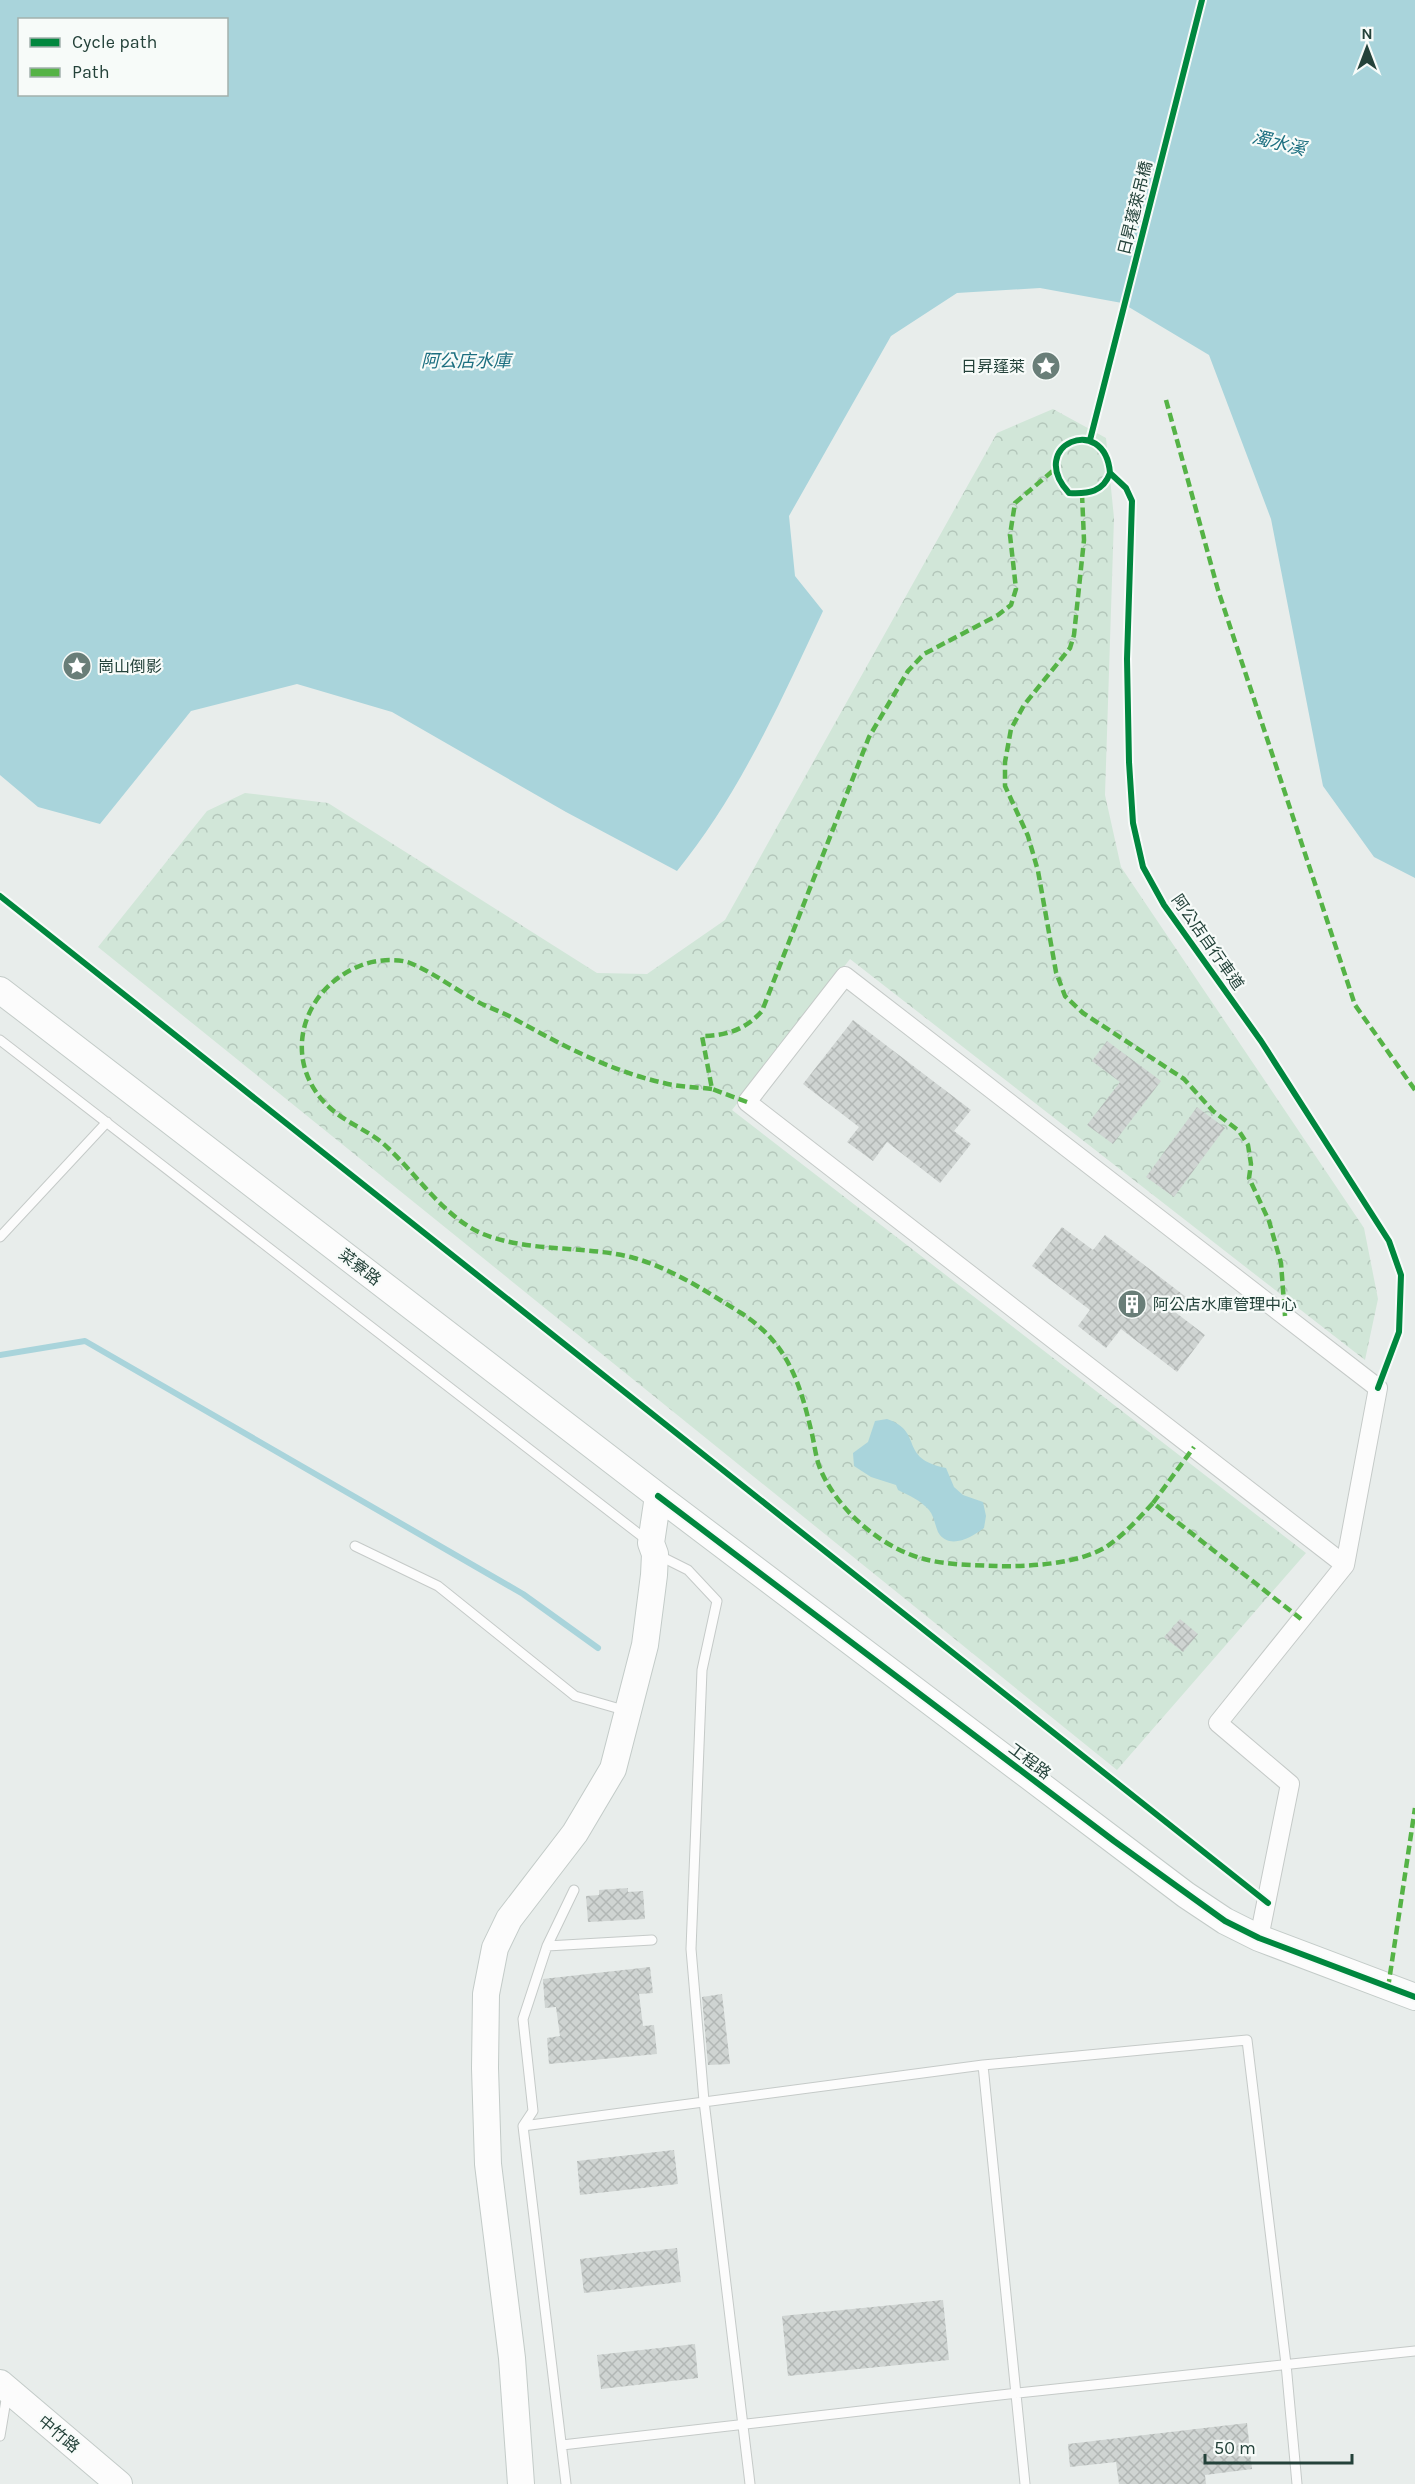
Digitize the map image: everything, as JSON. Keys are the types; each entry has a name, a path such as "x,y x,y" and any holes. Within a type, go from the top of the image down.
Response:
{"street":[{"path":"1259,1938 1290,1784 1218,1723 1345,1565 1378,1388 845,976 747,1102 1345,1565"},
{"name":"菜寮路","path":"0,990 657,1496"},
{"path":"522,2484 512,2358 488,2164 485,2068 486,1994 495,1948 509,1920 574,1833 613,1769 645,1645 657,1496"},
{"name":"工程路","path":"657,1496 1186,1895 1225,1921 1259,1938 1415,1997"},
{"name":"中竹路","path":"4,2386 119,2484"}],"lane":[{"path":"0,1040 107,1122 653,1557 688,1570 717,1601 702,1670 691,1949 704,2101 750,2484"},
{"path":"0,1237 107,1122"},
{"path":"355,1546 438,1586 575,1696 629,1712"},
{"path":"566,2484 523,2126 533,2111 523,2019 546,1946 574,1890"},
{"path":"546,1946 652,1940"},
{"path":"523,2126 983,2065 1247,2040 1286,2364 1297,2484"},
{"path":"983,2065 1018,2392 1025,2484"},
{"path":"562,2445 1018,2392 1415,2351"},
{"path":"0,2436 4,2386"}],"green space":[{"path":"1053,409 1106,438 1114,518 1105,795 1121,867 1364,1228 1378,1299 1365,1360 850,959 732,1110 1306,1553 1117,1770 98,947 207,811 245,793 328,803 597,973 647,974 725,920 997,433"}],"water":[{"name":"阿公店水庫","path":"0,0 1415,0 1415,878 1374,857 1323,786 1271,519 1209,355 1122,303 1040,288 957,293 891,336 789,516 795,576 823,611 740,779 677,871 566,812 392,712 297,684 191,711 100,824 38,807 0,775"},
{"path":"887,1419 898,1424 905,1431 921,1458 931,1464 946,1468 954,1487 963,1495 983,1502 986,1516 984,1528 967,1538 948,1541 938,1532 931,1512 915,1498 898,1490 896,1485 871,1477 854,1466 853,1453 868,1442 875,1421"}],"building":[{"path":"853,1020 971,1110 954,1131 971,1144 940,1183 887,1142 873,1161 847,1142 859,1127 803,1084"},
{"path":"1107,1041 1161,1081 1113,1144 1087,1125 1120,1082 1092,1061"},
{"path":"1197,1107 1225,1128 1174,1197 1146,1177"},
{"name":"阿公店水庫管理中心","path":"1062,1227 1093,1250 1105,1235 1186,1297 1175,1312 1205,1335 1177,1372 1121,1329 1106,1348 1078,1326 1090,1310 1032,1266"},
{"path":"1180,1619 1198,1634 1183,1652 1164,1637"},
{"path":"628,1888 628,1892 643,1891 645,1919 588,1922 586,1896 599,1895 599,1890"},
{"path":"650,1967 653,1993 639,1994 643,2026 654,2025 657,2054 549,2064 547,2038 560,2036 556,2007 545,2008 543,1979"},
{"path":"722,1994 730,2064 708,2065 702,1997"},
{"path":"674,2150 678,2184 580,2195 577,2161"},
{"path":"677,2248 681,2282 584,2293 580,2259"},
{"path":"943,2300 949,2360 788,2376 782,2316"},
{"path":"695,2344 698,2378 601,2389 597,2355"},
{"path":"1247,2423 1252,2469 1205,2475 1206,2484 1119,2484 1116,2462 1070,2467 1068,2444"}],"waterway":[{"path":"0,1355 85,1341 523,1594 598,1648"}],"marked path":[{"path":"1166,400 1218,590 1355,1005 1415,1090"},
{"path":"747,1102 712,1089 702,1036 720,1035 743,1027 762,1011 869,737 908,671 924,654 998,615 1011,605 1016,589 1010,535 1015,503 1055,469"},
{"path":"1082,494 1084,540 1074,635 1070,648 1024,705 1011,729 1005,762 1005,786 1028,836 1038,871 1056,972 1065,996 1083,1013 1184,1079 1213,1111 1239,1131 1248,1145 1251,1164 1249,1178 1269,1221 1281,1263 1285,1316"},
{"path":"712,1089 664,1083 604,1064 477,1001 434,975 399,960 367,963 341,976 324,990 312,1008 304,1027 302,1048 305,1069 314,1089 329,1107 381,1142 444,1207 469,1227 483,1234 520,1244 597,1251 634,1258 662,1268 689,1282 757,1325 781,1351 797,1381 818,1464 830,1487 851,1514 878,1537 893,1546 908,1554 950,1564 1009,1566 1067,1561 1095,1553 1106,1547 1125,1532 1153,1503 1301,1619"},
{"path":"1153,1503 1194,1447"},
{"path":"1388,1988 1415,1808"}],"cycle path":[{"name":"日昇蓬萊吊橋","path":"1090,440 1202,0"},
{"name":"阿公店自行車道","path":"1110,473 1099,488 1083,493 1069,493 1058,476 1056,461 1061,449 1071,442 1083,440 1095,444 1105,454 1110,473 1126,488 1132,501 1127,659 1129,762 1133,823 1143,867 1164,905 1261,1041 1389,1241 1401,1275 1399,1332 1378,1388"},
{"path":"0,896 1268,1903"},
{"path":"658,1496 1114,1841 1225,1921 1259,1938 1415,1997"}],"place":[{"name":"日昇蓬萊","path":"1046,366"},
{"name":"崗山倒影","path":"77,666"},
{"name":"阿公店水庫管理中心","path":"1132,1304"}],"water label":[{"name":"濁水溪","path":"1279,143"}]}
